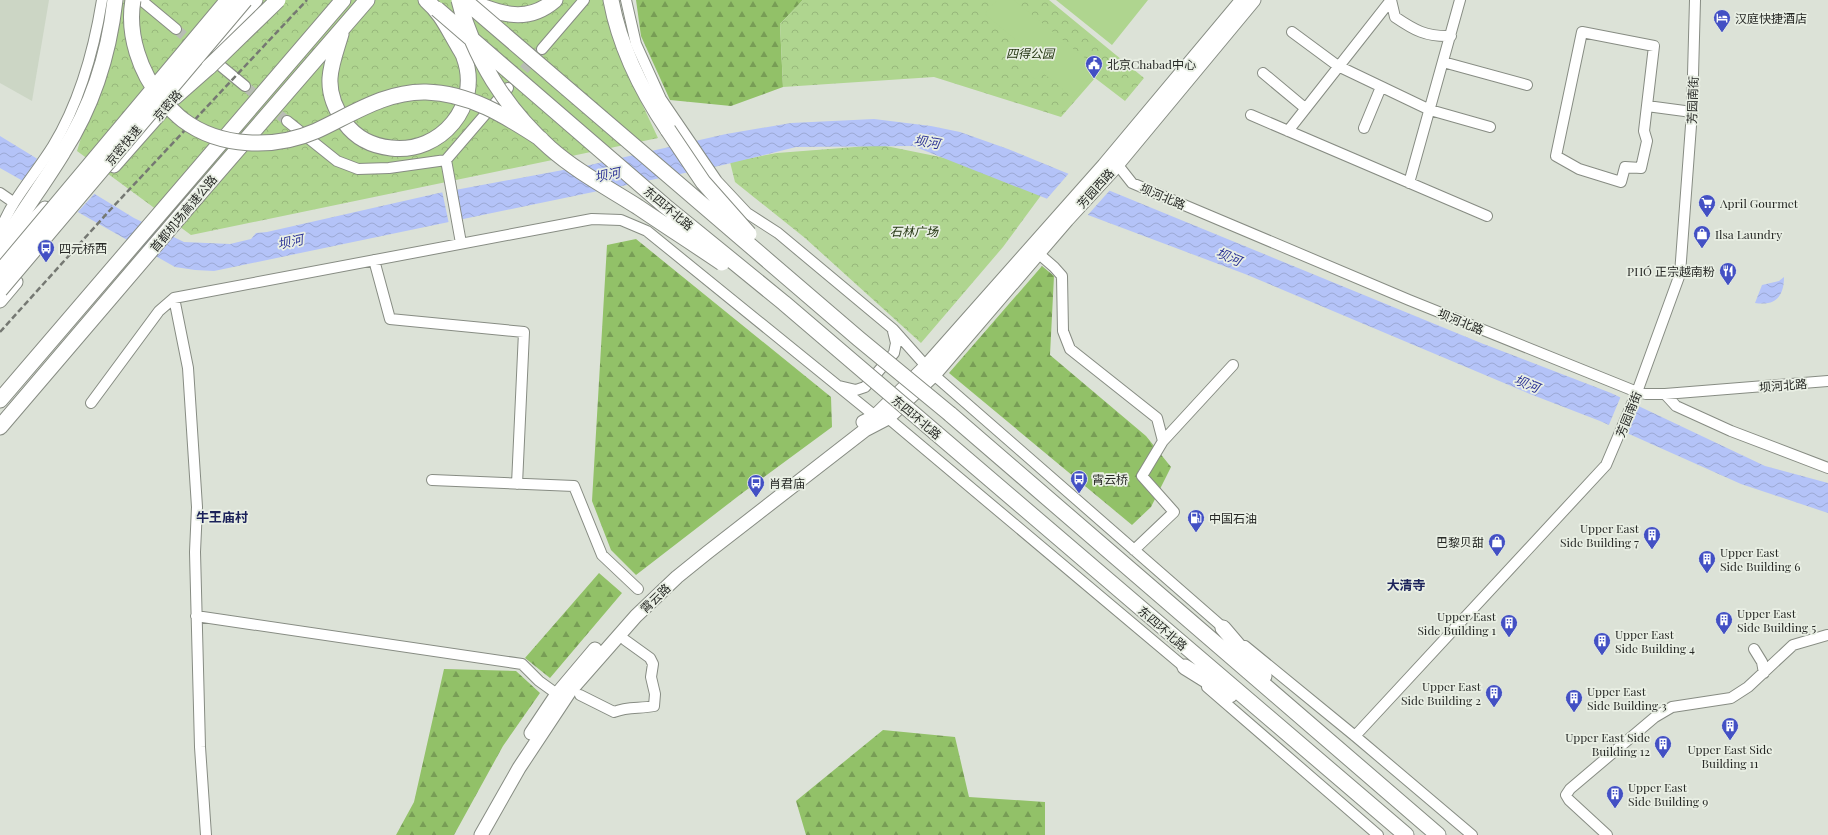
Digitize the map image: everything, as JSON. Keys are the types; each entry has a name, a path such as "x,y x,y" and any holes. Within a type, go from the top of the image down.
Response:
{"highway":[{"path":"0,250 11,230 21,198 58,150 87,105 98,77 112,23 115,0"},
{"path":"133,0 131,21 140,62 152,85 166,103 183,121 198,129 222,139 258,144 286,141 316,131 388,97 424,92 447,93 470,100 517,123 541,139 562,157 594,180 784,303"},
{"name":"京密快速","path":"0,272 228,0"},
{"name":"京密快速","path":"0,290 245,0"},
{"path":"175,97 215,67 278,0"},
{"name":"首都机场高速公路","path":"0,400 343,0"},
{"name":"首都机场高速公路","path":"0,427 367,0"},
{"path":"458,0 474,47 496,84 513,107 541,139"},
{"path":"464,0 510,15 527,15 555,0"},
{"name":"东四环北路","path":"464,0 950,414 1297,715 1438,835"},
{"path":"611,0 630,64 650,105 674,129 703,182 776,267"},
{"path":"342,29 330,78 332,99 338,113 356,134 368,142 382,147 399,149 415,148 431,142 446,132 457,119 467,90 467,73 464,57 431,5"},
{"name":"东四环北路","path":"431,5 665,206 784,303 1406,835"},
{"path":"1222,628 1297,715"},
{"path":"1185,667 1270,720"}],"main road":[{"path":"0,256 44,209 90,156 220,0"},
{"name":"京密路","path":"0,301 62,226 175,97 256,0"},
{"name":"芳园西路","path":"1111,166 1242,0"},
{"name":"芳园西路","path":"930,371 1062,218 1111,166 1254,0"},
{"name":"芳园西路","path":"930,371 1039,254 1062,218"},
{"name":"霄云路","path":"472,835 504,776 557,694 609,633 653,588 680,565 857,426 874,416 930,371"},
{"name":"霄云路","path":"481,835 518,768 570,692 636,616 677,577 708,552 865,430 888,418 930,371"}],"street":[{"path":"58,150 88,59 102,0"},
{"path":"141,0 176,29"},
{"path":"542,49 584,0"},
{"path":"626,0 636,44 674,129 717,181 747,213 778,233 841,288 893,329 930,371 1222,628 1355,736 1472,835"},
{"path":"1391,0 1395,17 1417,32 1437,37 1451,36"},
{"path":"1288,131 1391,0"},
{"path":"1409,183 1460,0"},
{"name":"芳园南街","path":"1355,736 1602,470 1615,447 1636,395 1680,274 1692,112 1695,0"},
{"path":"1292,32 1338,66 1381,87 1430,110 1490,127"},
{"path":"1582,32 1654,46 1647,106 1644,131 1646,141 1641,168 1625,167 1621,182 1579,170 1556,156 1582,32"},
{"path":"1443,62 1527,85"},
{"path":"215,67 246,86"},
{"path":"1263,73 1305,108"},
{"path":"1364,128 1381,87"},
{"path":"287,120 337,161 358,169 389,168 446,160 508,88"},
{"path":"1647,106 1692,112"},
{"path":"1251,115 1487,216"},
{"path":"446,160 461,243"},
{"name":"坝河北路","path":"1111,166 1132,183 1636,395 1828,381"},
{"path":"0,193 21,198 0,231"},
{"path":"90,403 159,311 174,298 592,219 621,220 647,231 874,416"},
{"path":"1039,254 1062,276 1063,331 1070,349 1157,418 1163,441"},
{"path":"374,260 390,319 524,332 518,484"},
{"path":"174,298 188,368 197,507 195,552 196,616 200,747 206,835"},
{"path":"835,385 856,390 865,387 894,352 896,343 893,329"},
{"path":"1134,550 1174,512 1142,476 1163,441 1233,365"},
{"path":"1665,394 1676,406 1724,428 1828,468"},
{"name":"东四环北路","path":"874,416 888,418 1185,667 1378,835"},
{"path":"432,480 574,486 602,555 638,589"},
{"path":"196,616 522,664 539,681 557,694"},
{"path":"1607,835 1569,800 1566,795 1570,789 1654,717 1672,707 1731,698 1748,687 1792,645 1826,635"},
{"path":"580,694 614,712 624,708 654,706 655,694 651,677 653,664 650,658 625,640"},
{"path":"1754,649 1762,662 1764,673"},
{"path":"1764,673 1769,662"},
{"path":"1754,670 1764,673"}],"shaded area":[{"path":"0,0 49,0 32,101 0,83"}],"green space":[{"path":"124,0 604,0 620,57 658,138 191,235 77,151"},
{"path":"636,0 803,0 780,24 783,87 731,106 670,100 641,36"},
{"name":"四得公园","path":"803,0 1049,0 1144,78 1125,101 1095,78 1061,117 934,77 783,87 780,24"},
{"path":"997,0 1014,0 1097,68 1073,98 1042,72 1035,79 1012,60 1023,46 985,14"},
{"path":"1056,0 1148,0 1112,45"},
{"name":"石林广场","path":"881,145 955,160 1045,190 1003,247 921,343 805,238 735,182 730,162 777,153"},
{"path":"636,239 831,397 832,427 741,494 636,575 611,550 592,501 607,245"},
{"path":"1042,266 1054,276 1050,355 1146,436 1171,467 1151,507 1132,525 949,373"},
{"path":"599,573 622,593 550,678 525,658"},
{"path":"444,669 516,671 540,693 503,746 454,835 396,835 414,802"},
{"path":"883,730 955,737 969,797 1045,802 1045,835 806,835 796,801"}],"water":[{"name":"坝河","path":"874,119 931,126 960,132 1008,149 1481,343 1611,393 1765,466 1828,483 1828,513 1741,484 1600,421 1530,394 1245,274 1088,215 913,146 796,147 723,165 214,271 175,267 0,168 0,136 134,218 184,242 230,244 251,239 256,233 267,232 439,193 590,165 726,134 791,123"},
{"path":"1784,277 1784,284 1777,299 1768,303 1755,303 1762,285 1779,281"}],"pier":[{"path":"38,157 96,192 76,214 22,183"},
{"path":"1070,172 1111,189 1086,217 1045,201"},
{"path":"455,188 462,222 449,224 442,191"},
{"path":"1621,396 1639,403 1626,435 1608,427"}],"tunnel":[{"path":"176,29 196,46"},
{"path":"514,81 542,49"},
{"path":"245,86 287,121"}],"railway":[{"path":"0,332 111,209 307,0"}],"place":[{"name":"汉庭快捷酒店","path":"1722,33"},
{"name":"北京Chabad中心","path":"1094,79"},
{"name":"April Gourmet","path":"1707,218"},
{"name":"Ilsa Laundry","path":"1702,249"},
{"name":"四元桥西","path":"46,263"},
{"name":"PHÓ 正宗越南粉","path":"1728,286"},
{"name":"霄云桥","path":"1079,494"},
{"name":"肖君庙","path":"756,498"},
{"name":"中国石油","path":"1196,533"},
{"name":"Upper East Side Building 7","path":"1652,550"},
{"name":"巴黎贝甜","path":"1497,557"},
{"name":"Upper East Side Building 6","path":"1707,574"},
{"name":"Upper East Side Building 5","path":"1724,635"},
{"name":"Upper East Side Building 1","path":"1509,638"},
{"name":"Upper East Side Building 4","path":"1602,656"},
{"name":"Upper East Side Building 2","path":"1494,708"},
{"name":"Upper East Side Building 3","path":"1574,713"},
{"name":"Upper East Side Building 11","path":"1730,741"},
{"name":"Upper East Side Building 12","path":"1663,759"},
{"name":"Upper East Side Building 9","path":"1615,809"}],"district":[{"name":"牛王庙村","path":"222,516"},
{"name":"大清寺","path":"1406,584"}]}
